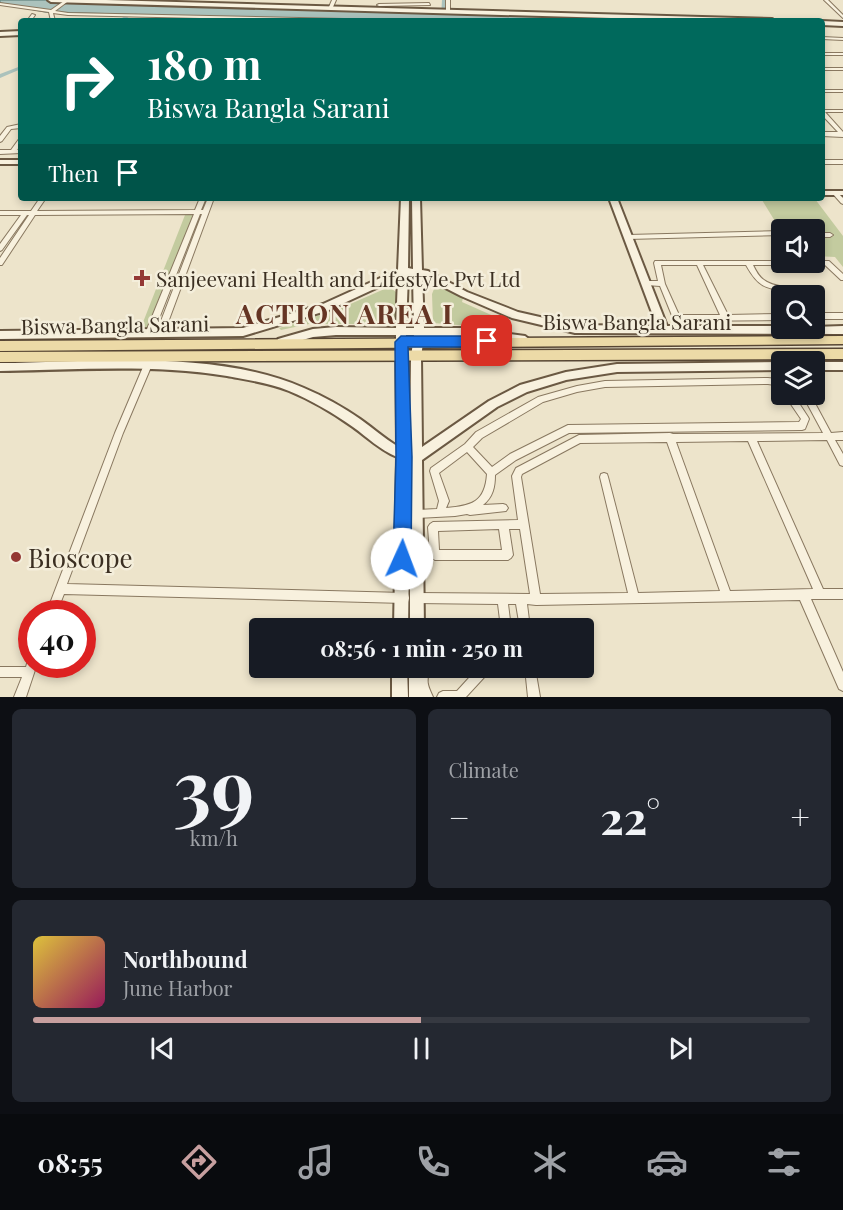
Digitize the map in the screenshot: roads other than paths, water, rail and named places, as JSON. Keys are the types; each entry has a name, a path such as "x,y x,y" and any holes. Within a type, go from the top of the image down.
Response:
{"main road":[{"name":"Biswa Bangla Sarani","path":"0,346 282,342 402,336 532,341 843,340"},
{"name":"Biswa Bangla Sarani","path":"0,357 843,354"}],"street":[{"path":"51,0 63,3 82,1 185,2 331,8 379,4 429,5 437,10 446,11 674,18"},
{"path":"265,7 268,0"},
{"path":"331,8 334,0"},
{"path":"446,11 448,0"},
{"path":"826,0 843,17"},
{"path":"50,12 63,3"},
{"path":"0,4 50,12 270,18"},
{"path":"50,12 52,18"},
{"path":"825,23 843,24"},
{"path":"0,34 18,33"},
{"path":"825,40 843,39"},
{"path":"825,41 832,42"},
{"path":"825,54 843,54"},
{"path":"825,69 843,69"},
{"path":"825,91 843,91"},
{"path":"825,111 843,111"},
{"path":"825,114 843,134"},
{"path":"0,140 9,128 18,126"},
{"path":"825,134 843,134"},
{"path":"0,152 18,151"},
{"path":"0,156 18,151"},
{"path":"0,162 18,162"},
{"path":"825,162 843,162"},
{"path":"840,194 843,202"},
{"path":"0,263 41,201"},
{"path":"155,334 202,201"},
{"path":"155,334 210,201"},
{"path":"405,201 402,357 417,514 417,618"},
{"path":"401,618 419,336 416,201"},
{"path":"615,201 664,330"},
{"path":"0,213 206,212"},
{"path":"0,249 25,213"},
{"path":"628,237 771,233"},
{"path":"825,236 830,235"},
{"path":"699,263 725,317"},
{"path":"748,263 762,283 771,286"},
{"path":"771,317 677,318 662,284 657,264 827,263 843,278"},
{"path":"0,335 248,331 340,302 404,271 418,271 500,310 533,320 585,330 843,330"},
{"path":"646,283 662,284"},
{"path":"825,316 843,316"},
{"path":"410,457 500,400 524,388 566,376 617,368 771,366"},
{"path":"825,366 843,366"},
{"path":"0,367 147,367 226,371 292,388 333,408 410,457"},
{"path":"57,600 147,367"},
{"path":"440,512 444,501 434,471 468,447 479,435 541,399 605,384 771,382"},
{"path":"795,405 805,419"},
{"path":"812,405 843,462"},
{"path":"491,473 513,457 568,429 802,426 805,419"},
{"path":"805,419 819,419"},
{"path":"536,600 516,476 519,471 579,439 843,436"},
{"path":"670,437 727,596"},
{"path":"751,437 820,594"},
{"path":"468,447 491,473 492,482 486,498 468,511"},
{"path":"604,477 634,596"},
{"path":"417,514 503,508"},
{"path":"503,524 508,555 435,555 433,527 503,524 524,524"},
{"path":"417,533 434,533"},
{"path":"417,551 435,551"},
{"path":"61,589 503,601 634,596 843,594"},
{"path":"803,594 843,685"},
{"path":"503,601 505,618"},
{"path":"521,601 524,618"},
{"path":"0,672 18,670"},
{"path":"20,697 27,678"},
{"path":"400,678 400,697"},
{"path":"417,678 417,697"},
{"path":"421,678 423,693 427,697"},
{"path":"443,697 459,697 476,678"},
{"path":"531,678 534,697"}],"water":[{"path":"0,0 47,0 65,3 616,18 246,18 46,12 0,3"}],"waterway":[{"path":"443,17 444,0"},
{"path":"124,18 137,11"},
{"path":"0,76 18,68"}],"place":[{"name":"Sanjeevani Health and Lifestyle Pvt Ltd","path":"142,278"},
{"name":"Bioscope","path":"16,557"}],"district":[{"name":"ACTION AREA I","path":"345,313"}]}
